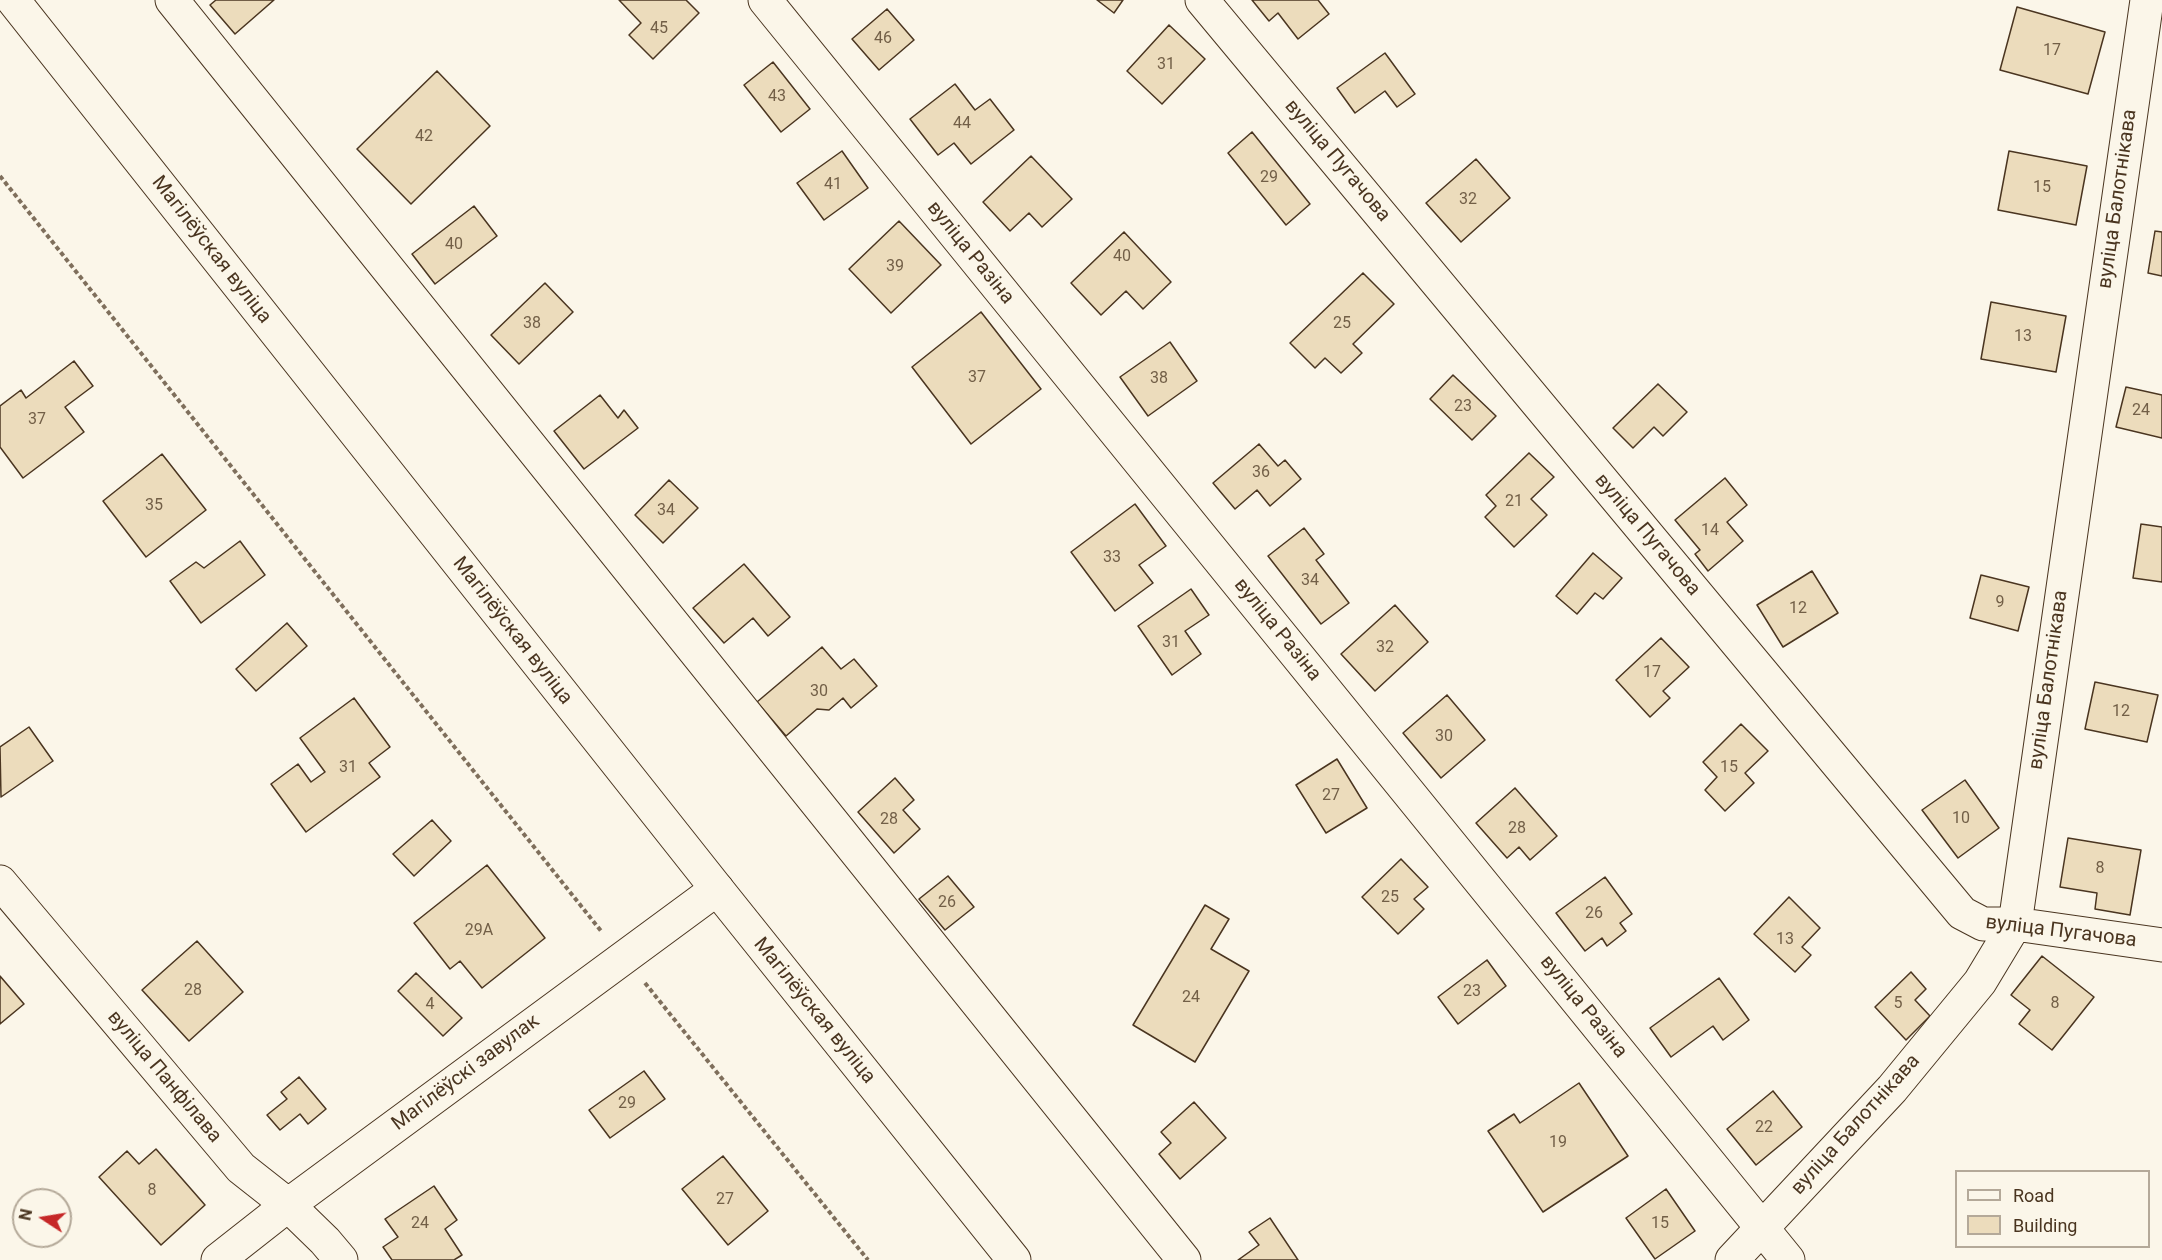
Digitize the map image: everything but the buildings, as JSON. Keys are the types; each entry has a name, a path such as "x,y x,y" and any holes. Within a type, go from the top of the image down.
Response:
{"street":[{"name":"Магілёўская вуліца","path":"13,0 717,890 1014,1260"},
{"path":"172,0 1184,1260"},
{"name":"вуліца Разіна","path":"765,0 1788,1260"},
{"name":"вуліца Пугачова","path":"1202,0 1962,913 1983,924 2015,924 2162,945"},
{"name":"вуліца Балотнікава","path":"1732,1260 1892,1089 1980,982 2015,924 2147,0"},
{"name":"вуліца Панфілава","path":"0,882 241,1168 288,1205 341,1260"},
{"name":"Магілёўскі завулак","path":"218,1260 288,1205 624,956 717,890"}],"path":[{"path":"0,176 597,927 624,956 868,1260"}]}
